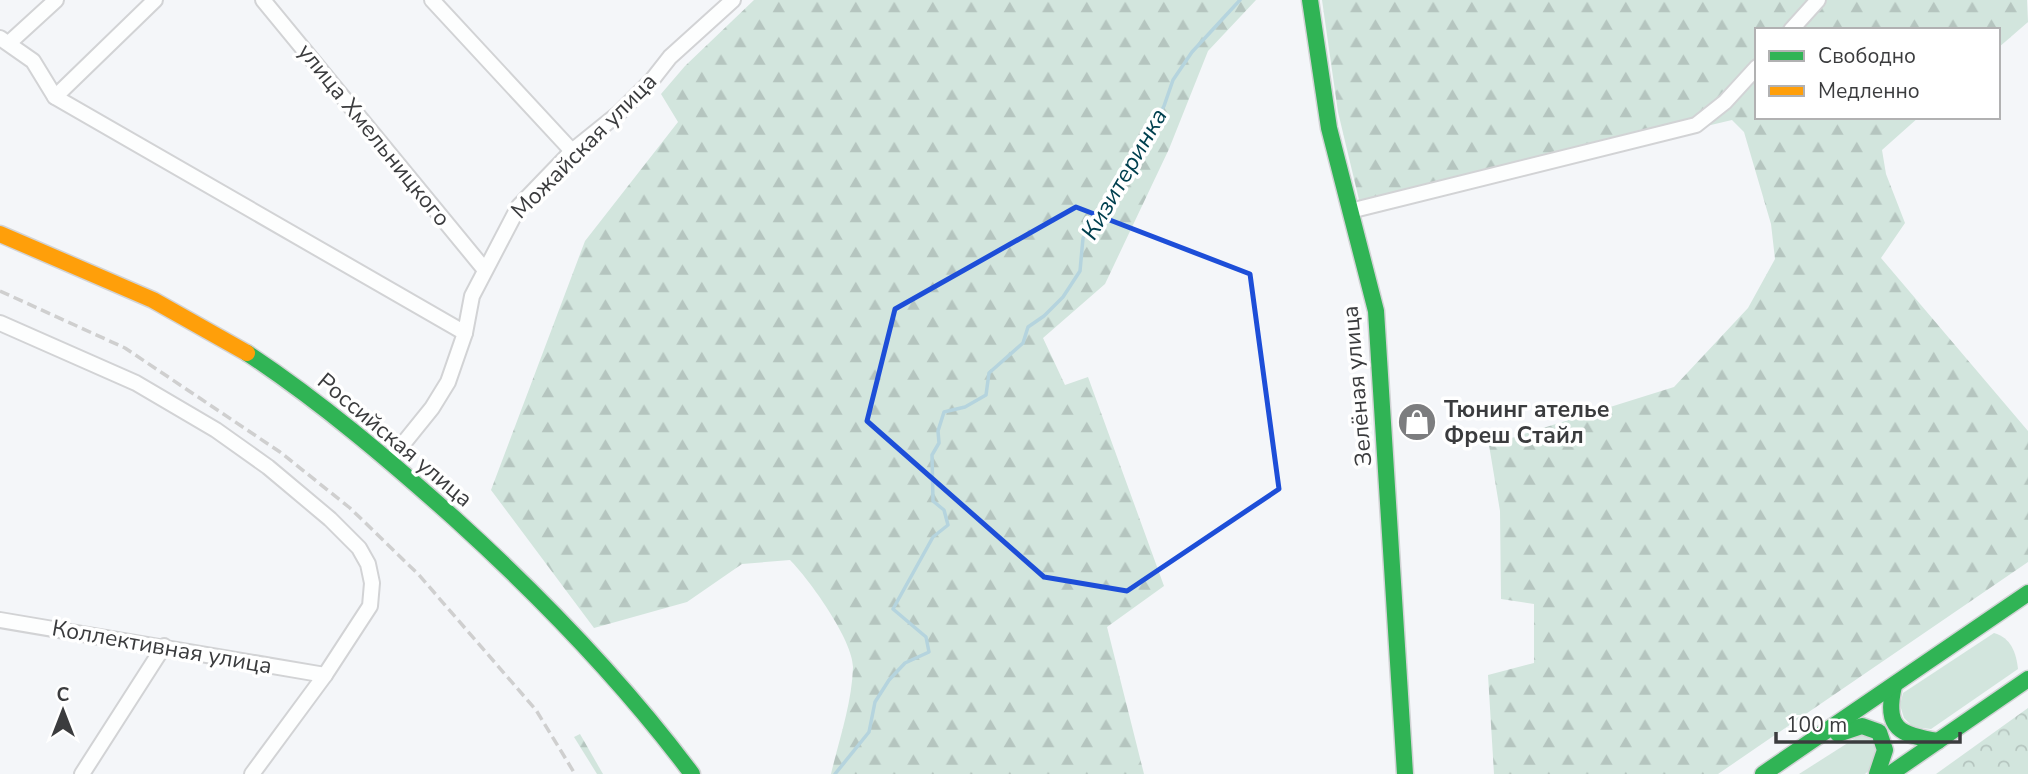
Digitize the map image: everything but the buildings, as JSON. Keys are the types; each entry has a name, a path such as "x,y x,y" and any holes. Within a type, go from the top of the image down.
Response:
{"main road":[{"name":"Зелёная улица","path":"1310,0 1328,128 1376,311 1405,774"},
{"name":"Российская улица","path":"0,234 78,265 202,326 265,365 390,460 581,638 668,741 692,774"},
{"name":"Российская улица","path":"0,246 74,275 196,335 259,374 320,418 393,477 573,646 678,774"},
{"path":"1763,774 2028,593"},
{"path":"1890,774 1905,767 1938,741 2024,684"},
{"path":"1894,686 1890,702 1895,727 1906,736 1938,741"},
{"path":"1798,751 1812,750 1848,727 1867,725 1882,734 1887,746 1884,764 1878,774"}],"street":[{"path":"55,97 155,0"},
{"name":"улица Хмельницкого","path":"263,0 485,270"},
{"name":"Можайская улица","path":"390,460 432,408 448,382 465,333 472,296 509,219 572,152 618,114 670,57 733,0"},
{"path":"1793,28 1818,0"},
{"path":"434,1 572,152"},
{"path":"48,3 4,41 33,61 55,97 465,333"},
{"path":"1350,211 1696,125 1725,102 1755,69"},
{"path":"0,323 136,383 216,430 268,467 330,519 359,548 368,564 372,583 370,606 252,774"},
{"name":"Коллективная улица","path":"0,620 324,675"},
{"path":"82,774 164,646"}],"highlighted area":[{"path":"1076,207 1250,274 1279,489 1127,591 1044,577 867,421 895,309"}],"green space":[{"path":"754,0 1256,0 1208,51 1169,149 1105,284 1043,338 1065,385 1088,377 1164,586 1107,627 1144,774 831,774 850,694 853,667 851,655 829,610 790,560 742,564 687,602 594,628 491,490 585,241 678,122 661,94 685,66"},
{"path":"1322,0 2027,0 2028,22 2000,46 2000,28 1755,28 1755,119 1917,119 1882,150 1886,174 1905,223 1881,258 2028,431 2028,562 1718,774 1494,774 1488,675 1534,663 1534,604 1501,599 1500,511 1489,445 1674,387 1748,308 1775,259 1771,224 1744,132 1732,120 1361,208 1338,112"},
{"path":"1994,633 2005,638 2012,646 2018,669 1931,729 1913,727 1904,718 1900,705 1903,693"},
{"path":"2028,708 2028,774 1936,774"},
{"path":"1865,732 1878,745 1872,768 1865,774 1799,774"},
{"path":"580,734 603,774 597,774 574,737"}],"waterway":[{"name":"Кизитеринка","path":"835,774 869,732 875,702 889,680 905,663 929,652 926,637 893,609 933,537 948,525 944,510 933,501 932,455 939,443 938,431 944,412 965,407 986,395 989,373 1023,343 1028,327 1063,297 1080,271 1083,238 1104,212 1164,106 1173,80 1192,52 1240,0"}],"railway":[{"path":"0,291 125,348 280,452 350,508 419,575 536,710 575,774"}],"traffic: fast":[{"path":"1310,0 1329,128 1376,311 1405,774"},
{"path":"247,353 354,432 486,548 579,640 638,705 692,774"},
{"path":"1763,774 2028,593"},
{"path":"1890,774 2028,679"},
{"path":"1894,686 1891,712 1898,727 1914,736 1938,741"},
{"path":"1838,734 1862,726 1879,732 1885,750 1877,774"}],"traffic: slow":[{"path":"0,234 153,300 247,353"}],"place":[{"name":"Тюнинг ателье Фреш Стайл","path":"1417,422"}]}
